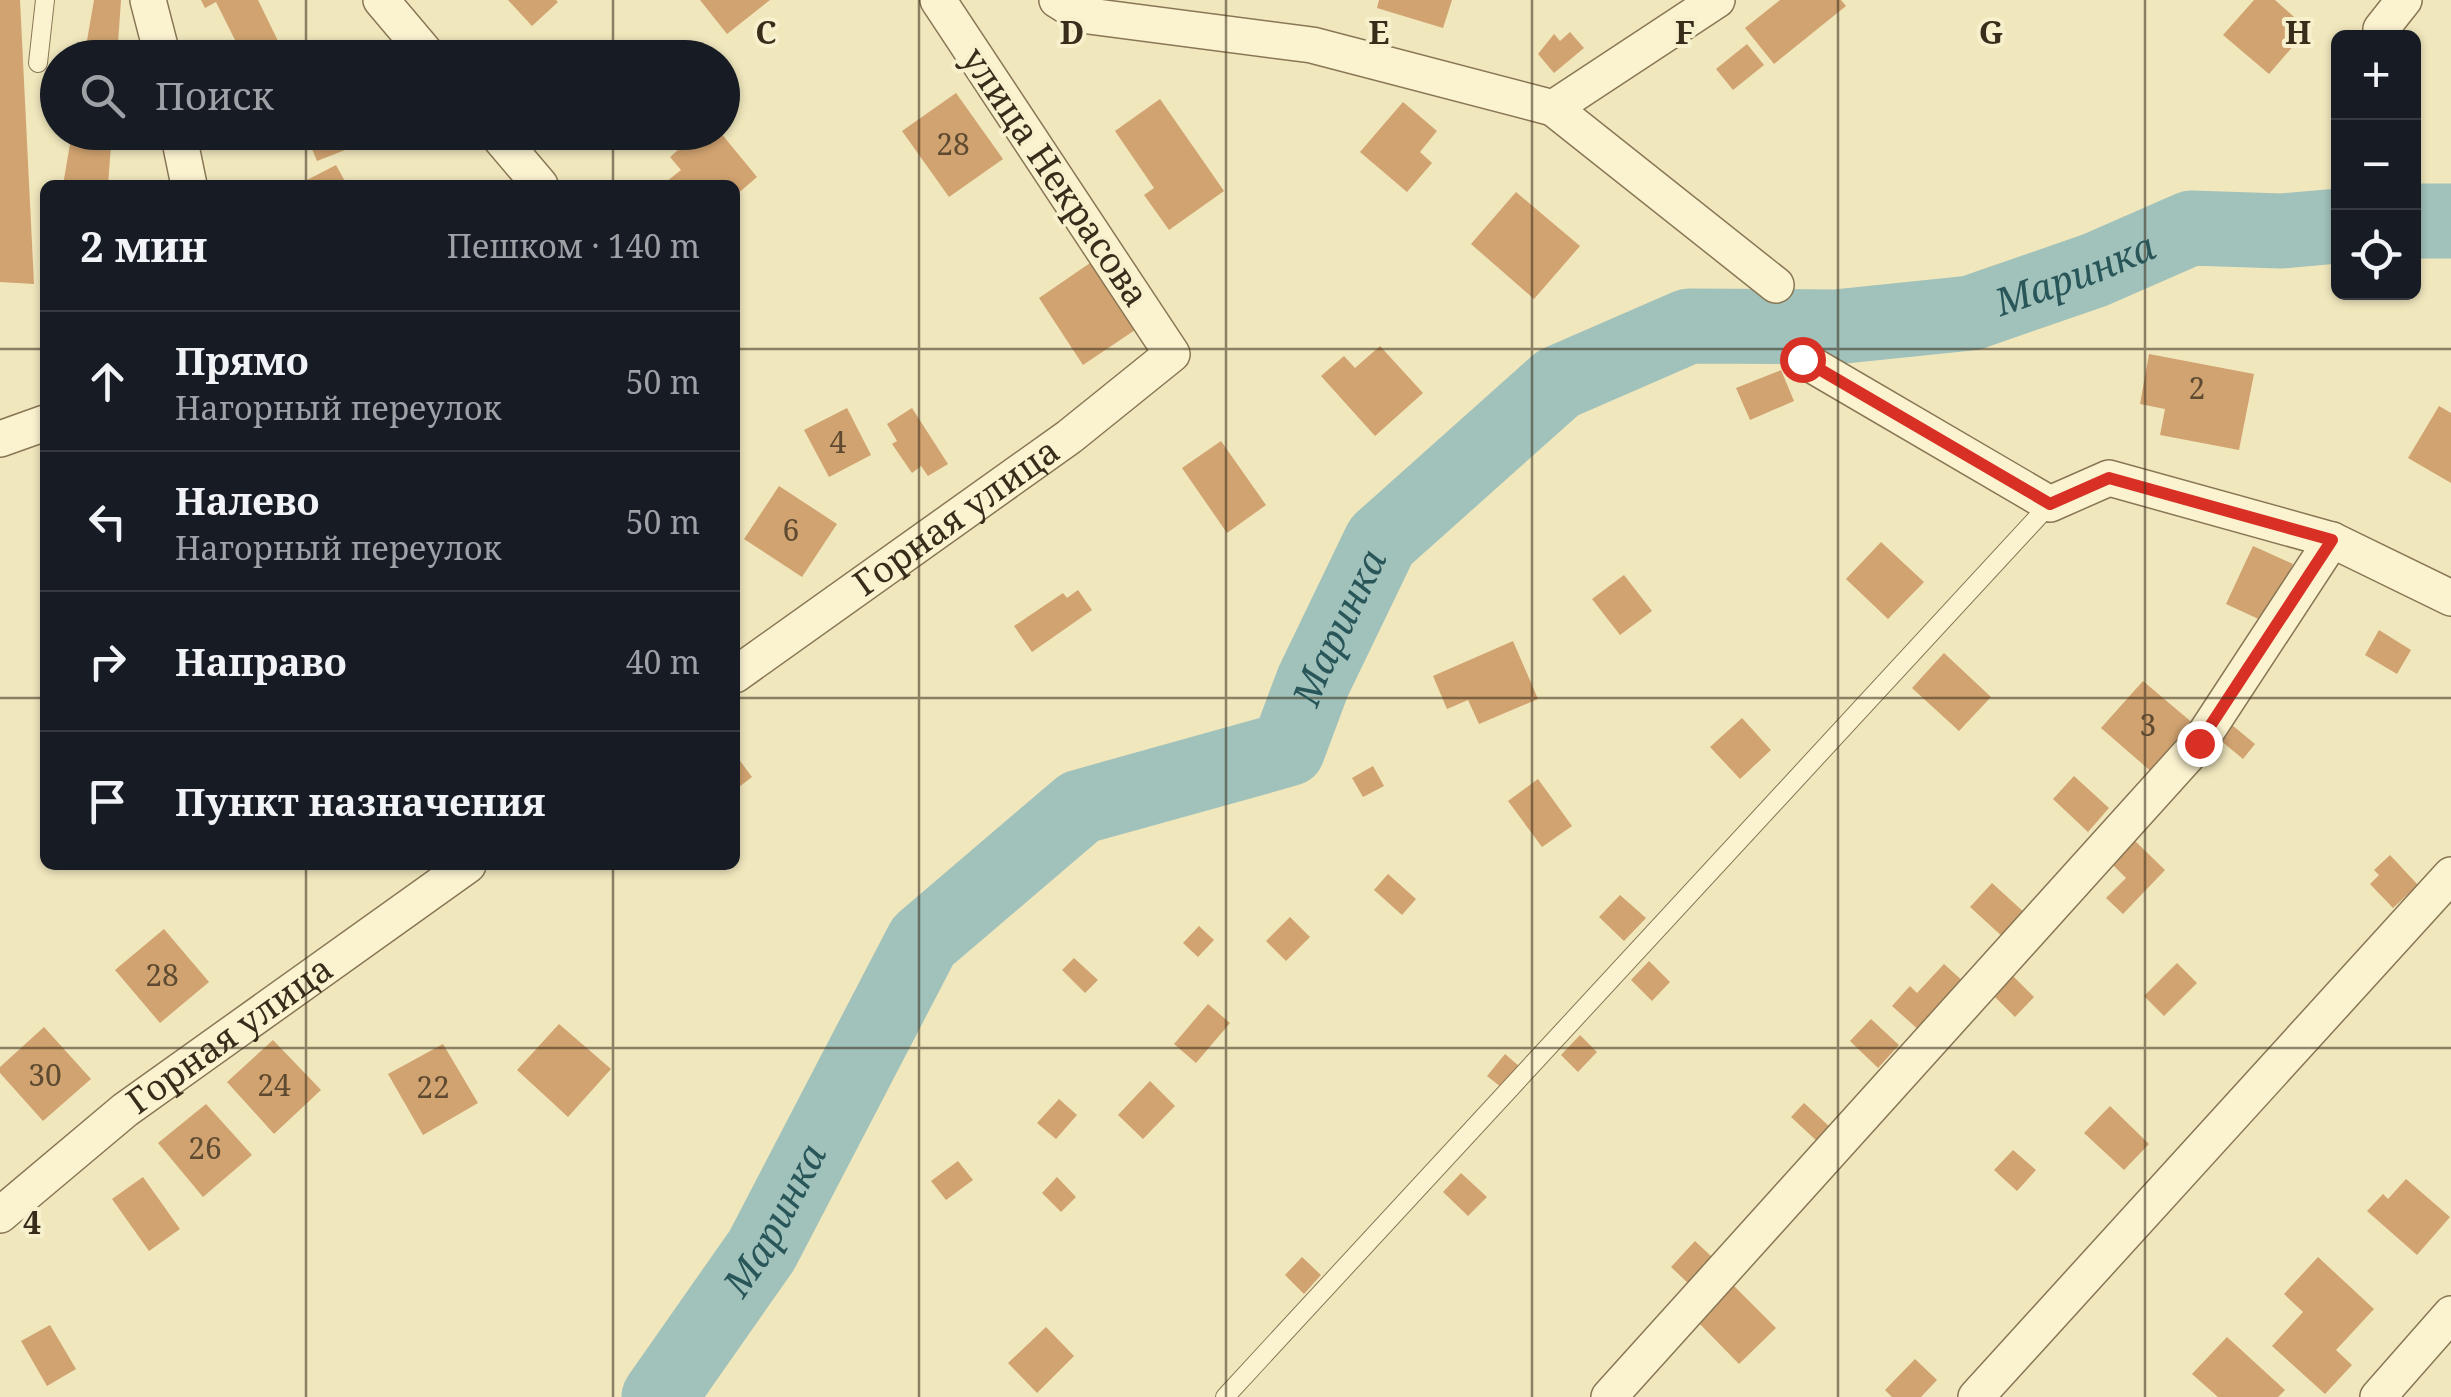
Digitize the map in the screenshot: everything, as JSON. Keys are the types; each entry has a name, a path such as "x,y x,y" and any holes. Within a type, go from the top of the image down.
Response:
{"street":[{"path":"148,0 158,40"},
{"path":"381,0 415,40"},
{"name":"улица Некрасова","path":"938,0 1172,354"},
{"path":"1057,0 1080,14 1312,45 1552,108 1776,285"},
{"path":"1552,108 1717,0"},
{"path":"2380,29 2404,0"},
{"path":"182,150 188,180"},
{"path":"510,150 536,180"},
{"name":"Горная улица","path":"740,671 1070,437 1172,354"},
{"path":"1802,359 2050,504 2109,478 2332,540 2451,598"},
{"path":"0,439 40,425"},
{"path":"1609,1397 2199,743 2332,540"},
{"name":"Горная улица","path":"0,1214 125,1110 461,870"},
{"path":"1976,1397 2451,874"},
{"path":"2378,1397 2451,1314"}],"lane":[{"path":"41,40 45,0"},
{"path":"38,63 40,45"},
{"path":"1225,1397 2050,504"}],"building":[{"path":"0,0 20,0 34,284 0,282"},
{"path":"94,0 121,0 118,40 87,40"},
{"path":"201,0 258,0 278,40 235,40 216,2 205,8"},
{"path":"508,0 556,0 558,2 532,26"},
{"path":"700,0 770,0 727,34"},
{"path":"1379,0 1452,0 1443,28 1377,8"},
{"path":"1780,0 1841,0 1846,6 1774,64 1745,28"},
{"path":"2254,0 2275,0 2308,29 2269,74 2223,35"},
{"path":"1570,32 1584,48 1554,73 1538,54 1554,34 1560,41"},
{"path":"1747,44 1764,65 1733,90 1716,69"},
{"path":"956,93 1003,159 949,197 902,131"},
{"path":"1160,99 1224,191 1169,230 1144,195 1154,188 1115,131"},
{"path":"1403,102 1437,131 1420,152 1432,163 1407,192 1360,152"},
{"path":"69,150 111,150 108,180 64,180"},
{"path":"312,150 345,150 317,161"},
{"path":"678,150 735,150 757,177 740,192 740,180 668,180 681,170 670,157"},
{"path":"336,165 344,180 307,180"},
{"path":"1516,192 1580,246 1534,299 1471,244"},
{"path":"1093,261 1138,328 1083,365 1039,298"},
{"path":"1380,346 1423,393 1375,436 1321,376 1344,356 1355,368"},
{"path":"2149,354 2254,374 2239,450 2160,435 2165,409 2140,404"},
{"path":"1781,370 1794,401 1750,420 1736,388"},
{"path":"2439,406 2451,413 2451,483 2408,458"},
{"path":"847,408 871,455 829,477 804,430"},
{"path":"912,408 948,464 928,476 921,466 912,473 892,444 897,441 887,424"},
{"path":"1221,441 1266,505 1227,533 1182,468"},
{"path":"779,486 837,524 802,577 744,539"},
{"path":"1881,542 1924,582 1888,619 1846,579"},
{"path":"2253,546 2293,564 2265,622 2226,604"},
{"path":"1624,575 1652,611 1620,635 1592,599"},
{"path":"1078,590 1092,610 1032,652 1014,626 1063,593 1067,598"},
{"path":"2379,630 2411,650 2397,674 2365,655"},
{"path":"1513,641 1538,699 1479,724 1468,700 1447,709 1433,676"},
{"path":"1944,653 1991,697 1959,731 1912,688"},
{"path":"2143,681 2195,725 2154,774 2101,728"},
{"path":"1742,718 1771,750 1740,779 1710,747"},
{"path":"2232,725 2255,744 2243,759 2220,740"},
{"path":"740,761 752,777 740,786"},
{"path":"1373,766 1384,786 1363,797 1352,778"},
{"path":"2074,776 2109,808 2088,832 2053,799"},
{"path":"1538,779 1572,826 1542,847 1508,801"},
{"path":"2135,841 2165,870 2123,914 2106,898 2126,878 2112,864"},
{"path":"2390,855 2418,885 2393,908 2370,884 2379,875 2374,870"},
{"path":"1388,874 1416,899 1402,915 1374,890"},
{"path":"1992,883 2026,914 2004,938 1970,907"},
{"path":"1620,895 1646,918 1624,941 1599,917"},
{"path":"1290,917 1310,937 1286,961 1266,941"},
{"path":"1199,926 1214,940 1198,957 1183,943"},
{"path":"164,929 209,982 160,1023 115,970"},
{"path":"1074,958 1098,980 1085,993 1062,970"},
{"path":"1649,961 1670,982 1652,1001 1631,980"},
{"path":"2177,963 2197,983 2164,1016 2144,996"},
{"path":"1944,964 1966,984 1921,1032 1892,1006 1910,986 1917,993"},
{"path":"2012,975 2034,997 2015,1017 1993,995"},
{"path":"1208,1004 1230,1023 1196,1063 1174,1044"},
{"path":"1871,1019 1899,1045 1878,1068 1850,1041"},
{"path":"559,1024 611,1069 568,1117 517,1070"},
{"path":"44,1027 91,1079 43,1121 0,1073 0,1067"},
{"path":"1580,1035 1597,1052 1578,1072 1561,1055"},
{"path":"273,1040 321,1090 274,1134 227,1082"},
{"path":"443,1044 478,1103 423,1135 388,1074"},
{"path":"1505,1054 1519,1066 1501,1087 1487,1076"},
{"path":"1150,1081 1175,1106 1143,1139 1118,1115"},
{"path":"1059,1099 1077,1115 1056,1139 1037,1123"},
{"path":"1804,1103 1831,1128 1818,1142 1791,1117"},
{"path":"206,1104 252,1155 203,1197 158,1143"},
{"path":"2110,1106 2149,1144 2124,1170 2084,1133"},
{"path":"2013,1150 2036,1170 2017,1191 1994,1170"},
{"path":"958,1161 973,1180 946,1200 931,1181"},
{"path":"1461,1173 1487,1197 1468,1216 1443,1192"},
{"path":"143,1177 180,1229 149,1251 112,1199"},
{"path":"1057,1177 1076,1197 1061,1212 1042,1193"},
{"path":"2406,1179 2450,1217 2417,1255 2367,1211 2383,1194 2388,1199"},
{"path":"1695,1241 1712,1257 1688,1283 1671,1267"},
{"path":"1302,1257 1321,1275 1304,1294 1285,1275"},
{"path":"2318,1257 2374,1309 2336,1350 2352,1365 2325,1394 2272,1346 2303,1312 2284,1294"},
{"path":"1731,1283 1776,1328 1739,1364 1695,1319"},
{"path":"50,1325 76,1369 47,1386 21,1341"},
{"path":"1046,1327 1074,1356 1037,1393 1008,1363"},
{"path":"2227,1337 2285,1390 2278,1397 2218,1397 2192,1374"},
{"path":"1915,1359 1937,1380 1921,1397 1892,1397 1885,1390"}],"waterway":[{"name":"Маринка","path":"2421,221 2451,221"},
{"name":"Маринка","path":"659,1397 762,1250 923,941 1080,807 1288,749 1313,682 1381,541 1558,383 1689,326 1835,327 1971,313 2095,270 2191,228 2281,231 2331,227"}],"route":[{"path":"1802,359 2050,504 2109,478 2332,540 2199,743"}]}
